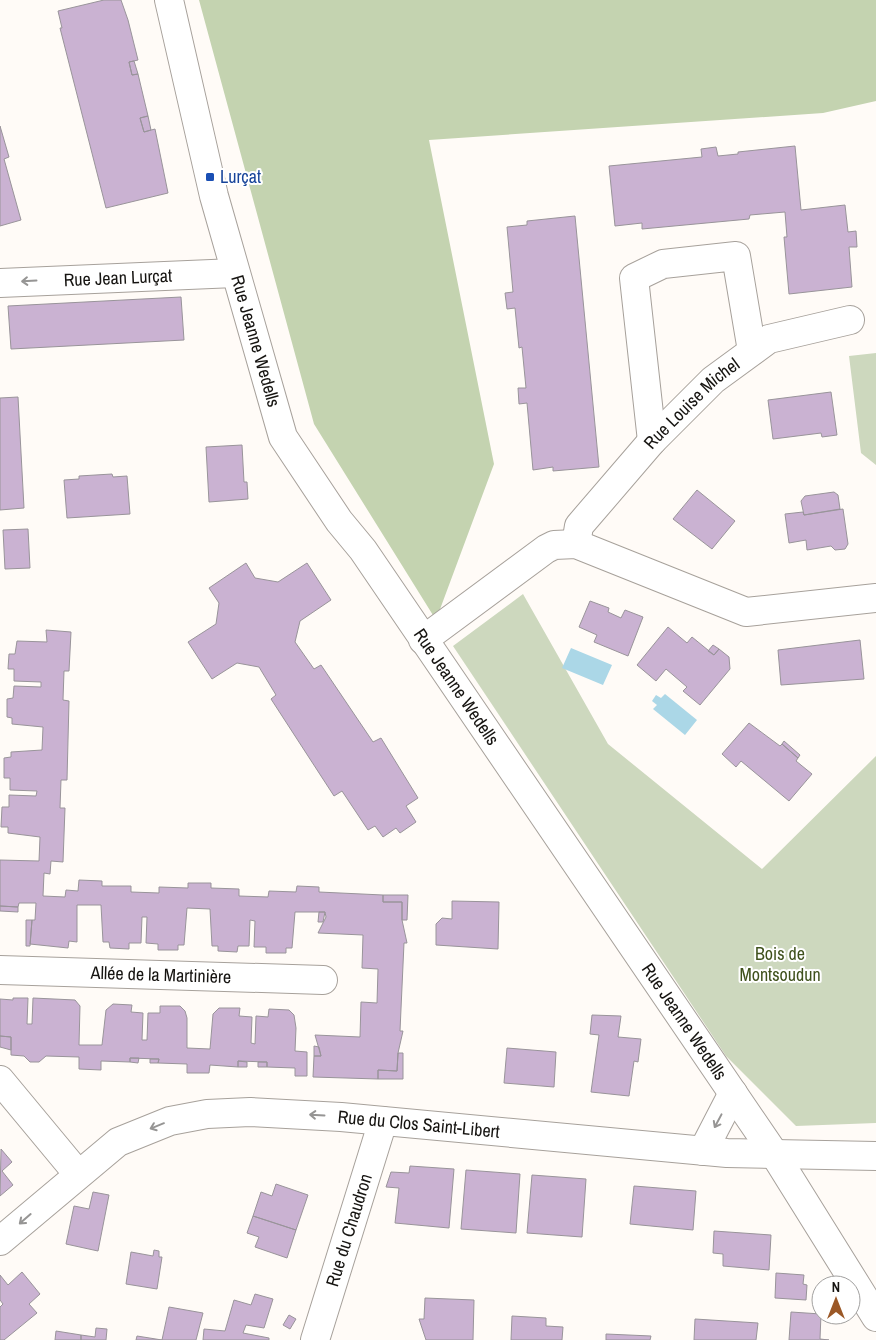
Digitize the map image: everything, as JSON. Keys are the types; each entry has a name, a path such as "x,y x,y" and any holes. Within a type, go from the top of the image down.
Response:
{"street":[{"name":"Rue Jeanne Wedells","path":"170,0 214,196 283,437 339,521 363,550 733,1092 775,1155 876,1317"},
{"path":"652,441 634,278 663,264 736,256 752,351"},
{"name":"Rue Jean Lurçat","path":"0,283 235,273"},
{"name":"Rue Louise Michel","path":"576,544 580,526 652,441 713,380 769,339 850,320"},
{"path":"423,640 554,545 576,544 746,612 876,598"},
{"name":"Allée de la Martinière","path":"0,970 323,980"},
{"path":"0,1080 78,1174"},
{"path":"703,1150 733,1092"},
{"name":"Rue du Clos Saint-Libert","path":"0,1240 118,1142 170,1121 207,1114 250,1112 383,1121 775,1155 876,1156"},
{"name":"Rue du Chaudron","path":"315,1340 383,1121"}],"green space":[{"path":"199,0 876,0 876,101 823,113 429,140 494,464 436,620 314,424"},
{"path":"876,353 876,465 861,453 849,356"},
{"name":"Bois de Montsoudun","path":"523,594 608,744 762,869 876,756 876,1123 796,1126 726,1056 453,646"}],"water":[{"path":"571,648 612,665 603,685 562,668"},
{"path":"665,694 697,720 685,735 653,709 657,705 652,701 656,695 661,698"}],"building":[{"path":"104,0 121,0 128,20 138,60 129,62 132,75 138,74 148,116 140,118 144,132 155,129 168,193 106,208 60,28 62,28 58,11"},
{"path":"134,61 138,74 132,75 129,62"},
{"path":"148,116 151,130 144,132 140,118"},
{"path":"0,126 9,157 4,159 21,220 0,226"},
{"path":"795,146 801,210 845,205 848,232 856,231 857,247 849,247 852,287 789,294 784,237 787,237 785,212 750,215 749,219 642,229 642,223 615,226 609,166 702,157 701,149 716,147 718,156"},
{"path":"575,216 599,467 553,471 553,467 533,470 527,403 519,404 518,388 526,388 522,347 519,348 515,308 507,309 505,293 513,292 507,227 527,225 527,221"},
{"path":"181,297 184,340 11,349 8,306"},
{"path":"831,392 837,435 822,437 821,433 773,439 768,400"},
{"path":"18,397 24,508 0,510 0,398"},
{"path":"242,445 244,482 247,482 248,499 209,502 206,447"},
{"path":"112,474 113,477 127,476 130,514 67,518 64,480 79,479 79,476"},
{"path":"697,490 735,521 712,549 673,519"},
{"path":"834,492 838,495 840,509 804,515 801,501 805,496"},
{"path":"843,509 848,544 845,549 835,550 831,546 807,550 806,540 789,543 785,514 803,512 804,515"},
{"path":"28,529 30,568 5,569 3,530"},
{"path":"246,563 255,578 278,582 307,563 331,600 300,621 295,642 314,669 321,665 373,742 381,738 418,798 406,806 416,822 400,833 396,828 383,837 375,826 368,830 342,791 334,796 271,699 276,695 259,667 237,663 212,679 188,642 216,624 219,603 209,588"},
{"path":"590,601 609,608 608,612 621,618 625,610 643,617 628,656 594,642 597,635 579,627"},
{"path":"668,627 687,643 692,637 714,655 719,649 729,657 730,669 700,705 683,691 687,687 666,669 656,681 637,665"},
{"path":"46,630 71,632 69,671 64,671 63,700 69,701 67,780 61,780 60,808 65,808 63,862 51,861 50,874 44,873 43,896 65,897 66,890 78,891 79,880 102,881 102,886 131,886 131,892 159,893 159,887 188,888 188,883 211,883 211,888 239,889 239,896 268,897 269,891 296,892 297,886 319,887 319,892 383,895 383,902 402,902 402,920 407,943 404,943 400,1031 403,1031 398,1053 397,1071 378,1070 378,1079 313,1077 314,1056 321,1056 315,1035 360,1037 361,1002 377,1003 378,969 362,968 363,935 318,933 326,917 325,912 295,912 292,948 286,948 286,953 266,953 266,947 254,947 255,921 250,920 249,946 238,946 237,952 218,951 218,946 212,946 210,909 187,908 184,945 178,945 178,950 158,950 158,944 146,943 147,917 142,917 141,943 129,943 129,949 110,948 109,942 103,942 101,905 77,905 77,942 69,941 68,948 30,944 36,903 19,903 18,907 0,906 0,860 39,861 40,837 8,833 8,827 1,827 2,807 9,807 9,795 36,796 37,791 10,790 10,778 4,778 4,758 11,757 11,752 42,750 43,727 12,724 12,718 7,717 7,699 13,698 14,686 41,687 41,682 14,681 14,669 8,669 9,654 15,654 17,641 47,642"},
{"path":"860,640 864,679 781,685 778,650"},
{"path":"713,645 719,649 714,655 708,651"},
{"path":"749,723 780,746 782,744 798,758 796,761 812,774 789,801 741,761 736,767 722,754"},
{"path":"784,741 800,755 798,758 782,744"},
{"path":"383,895 408,895 407,920 402,920 402,902 383,902"},
{"path":"452,901 499,902 498,949 436,945 436,924 442,918 452,919"},
{"path":"0,906 18,907 18,912 0,911"},
{"path":"319,912 325,912 323,922 318,922"},
{"path":"26,920 32,920 30,946 26,946"},
{"path":"13,998 28,998 27,1024 32,1024 33,998 75,1000 80,1006 79,1045 102,1045 106,1010 113,1004 132,1005 131,1012 143,1013 142,1040 147,1040 148,1013 160,1013 160,1006 180,1006 185,1011 187,1018 187,1048 210,1049 213,1014 219,1008 240,1008 239,1016 252,1017 251,1043 255,1044 256,1016 268,1017 269,1009 289,1010 294,1015 296,1028 295,1051 307,1052 307,1076 295,1076 295,1068 267,1067 267,1062 238,1061 238,1067 210,1065 209,1073 187,1073 187,1064 158,1063 159,1059 130,1058 130,1062 101,1061 101,1070 79,1069 79,1057 46,1056 39,1062 30,1062 24,1056 11,1055 11,1037 0,1036 0,999 13,1000"},
{"path":"592,1015 621,1016 618,1037 641,1039 638,1062 634,1061 629,1096 591,1092 599,1035 590,1034"},
{"path":"0,1036 11,1037 11,1050 0,1047"},
{"path":"314,1046 319,1047 321,1056 314,1056"},
{"path":"507,1048 556,1052 554,1087 504,1083"},
{"path":"398,1053 403,1053 403,1079 378,1079 378,1070 397,1071"},
{"path":"130,1058 139,1058 138,1063 130,1062"},
{"path":"150,1059 159,1059 158,1063 150,1063"},
{"path":"238,1061 247,1062 247,1067 238,1067"},
{"path":"258,1062 267,1062 267,1067 258,1067"},
{"path":"1,1149 12,1162 2,1171 13,1185 0,1196"},
{"path":"410,1166 454,1169 449,1228 395,1223 399,1188 386,1187 391,1172 409,1173"},
{"path":"466,1170 520,1174 516,1233 461,1229"},
{"path":"532,1175 586,1179 582,1237 527,1233"},
{"path":"276,1184 308,1195 296,1230 253,1216 261,1192 272,1196"},
{"path":"634,1186 696,1191 693,1230 630,1224"},
{"path":"93,1192 109,1195 98,1251 66,1244 74,1206 89,1209"},
{"path":"253,1216 296,1230 287,1258 255,1247 259,1237 247,1233"},
{"path":"714,1231 771,1235 769,1270 723,1266 723,1254 713,1253"},
{"path":"154,1250 159,1251 159,1257 162,1257 157,1289 126,1284 131,1252 153,1256"},
{"path":"22,1272 40,1294 29,1304 37,1313 4,1340 0,1340 0,1307 3,1304 0,1300 0,1275 8,1285"},
{"path":"776,1273 804,1275 803,1284 807,1285 806,1300 775,1298"},
{"path":"255,1294 273,1299 264,1328 246,1325 243,1333 269,1338 269,1340 203,1340 204,1329 225,1331 234,1300 251,1305"},
{"path":"425,1298 474,1300 473,1340 426,1340 419,1319 424,1319"},
{"path":"169,1307 203,1313 196,1340 162,1340"},
{"path":"791,1312 811,1313 811,1325 821,1325 820,1339 829,1340 789,1340"},
{"path":"289,1315 296,1319 290,1329 283,1325"},
{"path":"512,1316 546,1318 546,1326 563,1327 562,1340 511,1340"},
{"path":"695,1319 758,1323 756,1340 694,1340"},
{"path":"96,1328 107,1329 106,1340 81,1340 81,1335 95,1337"},
{"path":"56,1331 81,1335 81,1340 55,1340"},
{"path":"606,1334 651,1336 650,1340 606,1340"},
{"path":"137,1336 162,1340 136,1340"}],"place":[{"name":"Lurçat","path":"210,177"}]}
